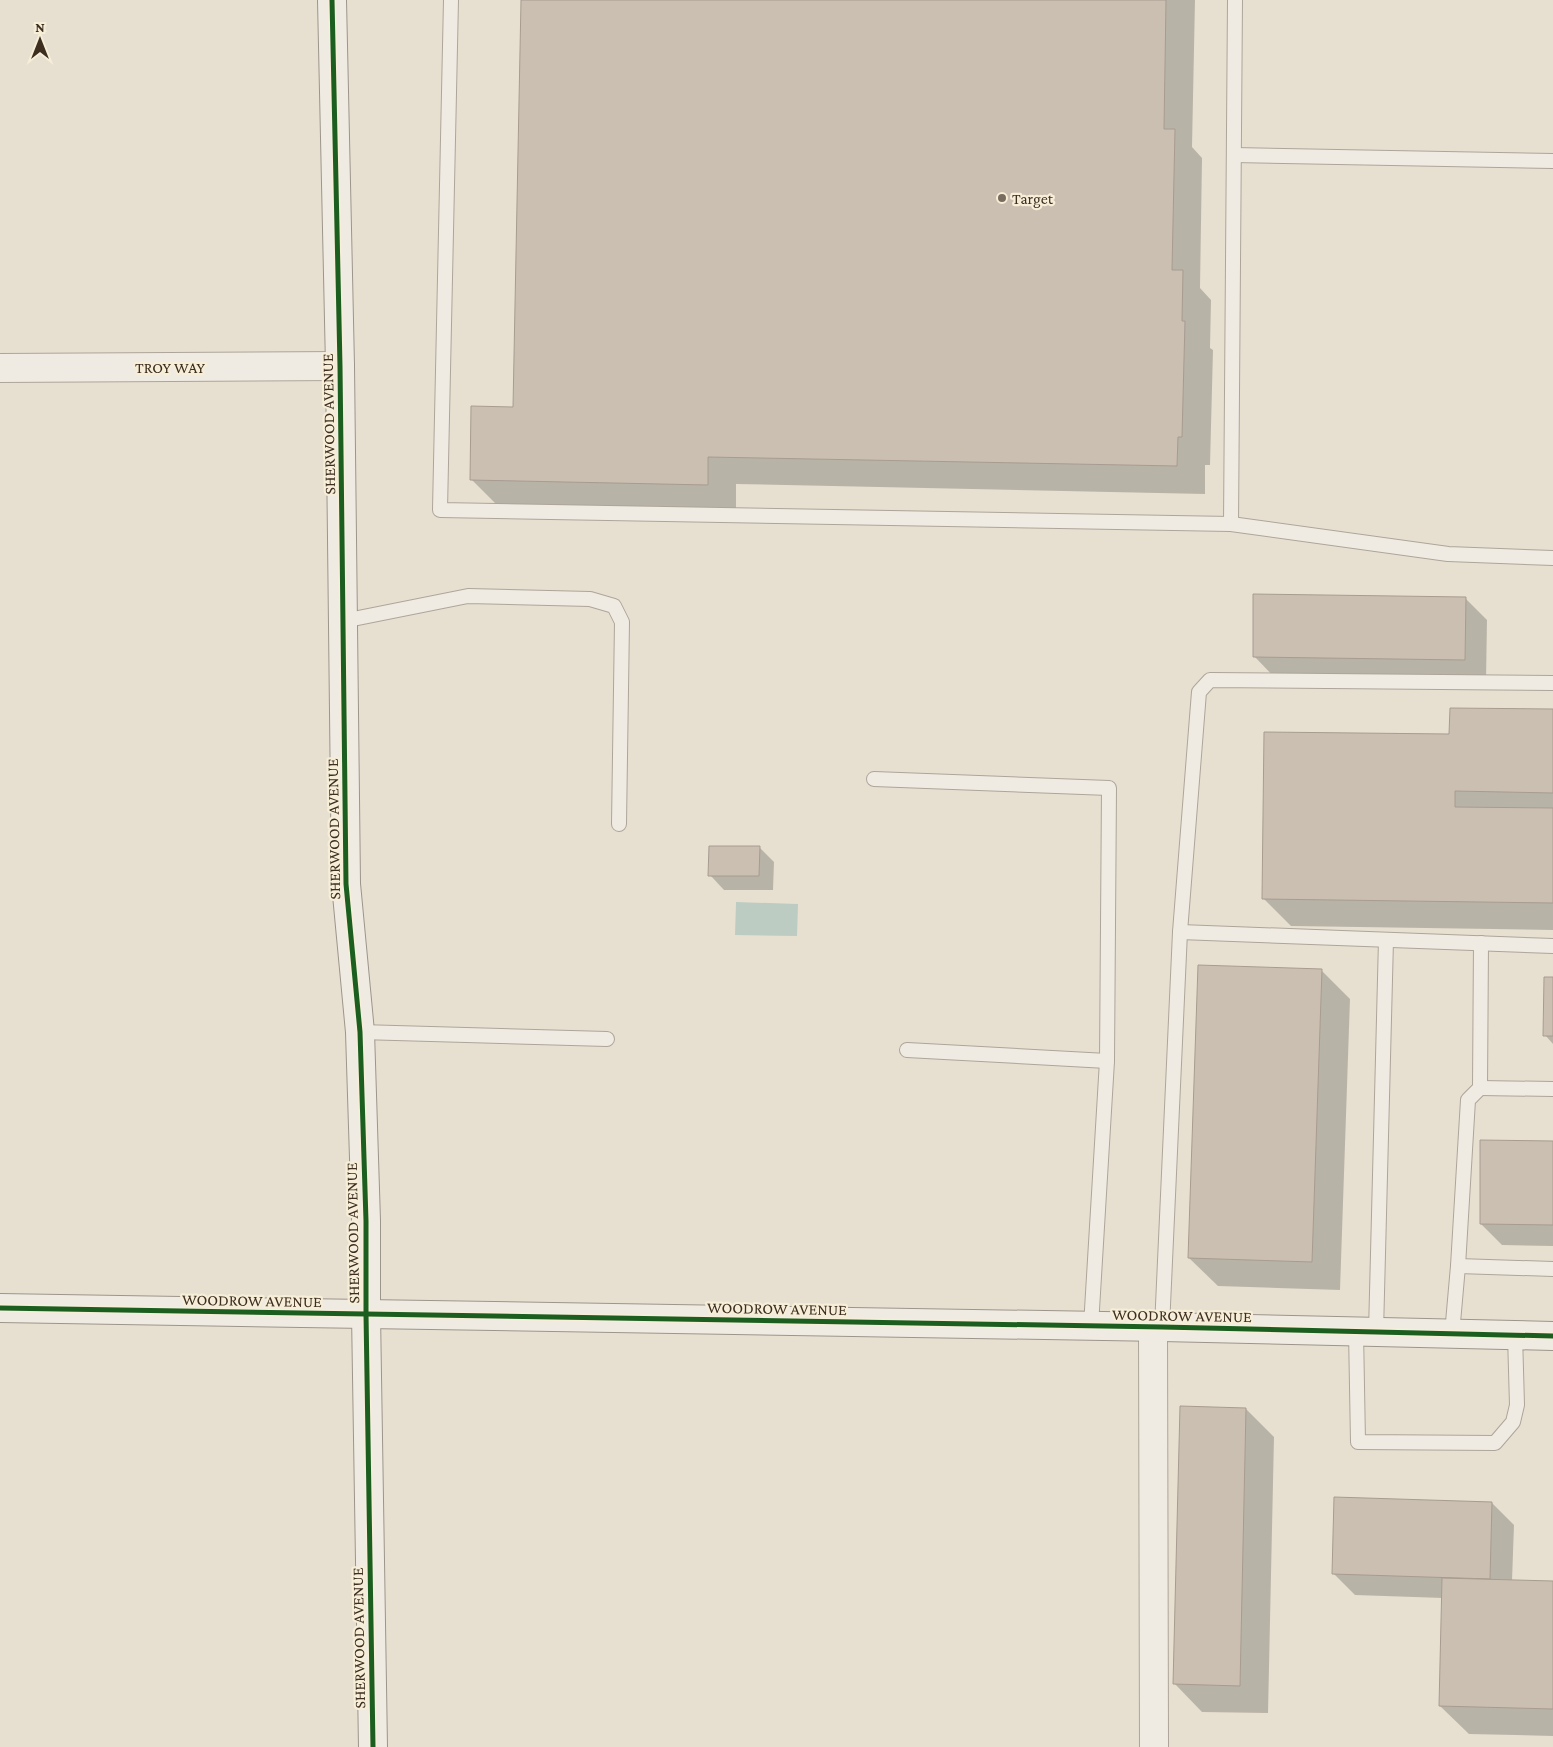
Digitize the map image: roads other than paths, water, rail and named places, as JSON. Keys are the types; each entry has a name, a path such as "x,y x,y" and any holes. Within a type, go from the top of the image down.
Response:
{"street":[{"name":"SHERWOOD AVENUE","path":"332,0 340,366 346,884 360,1032 366,1221 373,1747"},
{"name":"TROY WAY","path":"0,368 340,366"},
{"name":"WOODROW AVENUE","path":"0,1308 1158,1327 1553,1336"},
{"path":"1154,1747 1158,1327"}],"lane":[{"path":"451,0 440,510 1231,524 1448,554 1553,558"},
{"path":"1231,524 1235,0"},
{"path":"1234,155 1553,161"},
{"path":"343,621 468,596 590,599 614,606 622,622 619,824"},
{"path":"1158,1327 1180,932 1199,692 1210,680 1553,683"},
{"path":"874,779 1109,788 1107,1061 1091,1326"},
{"path":"1180,932 1553,946"},
{"path":"1386,940 1366,1331 1358,1442 1495,1444 1513,1422 1517,1405 1514,1335"},
{"path":"1452,1334 1468,1100 1480,1088 1482,944"},
{"path":"360,1032 607,1040"},
{"path":"906,1050 1107,1061"},
{"path":"1480,1088 1553,1088"},
{"path":"1458,1266 1553,1269"}],"place":[{"name":"Target","path":"1002,198"}]}
